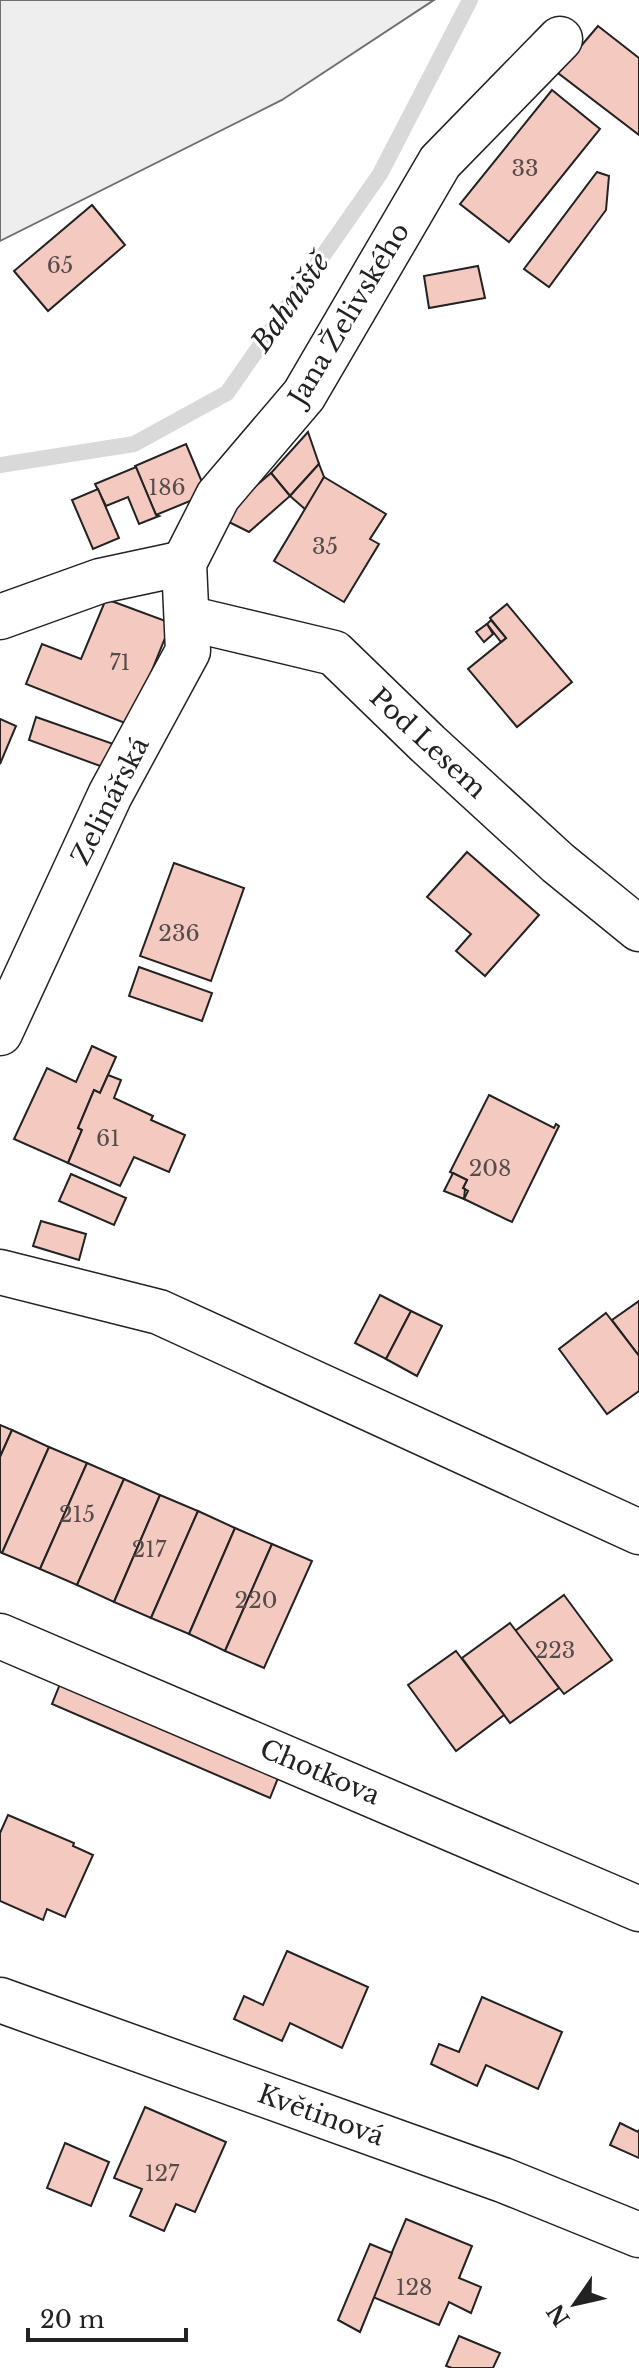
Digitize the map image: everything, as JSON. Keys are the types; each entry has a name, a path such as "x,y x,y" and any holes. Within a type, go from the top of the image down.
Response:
{"street":[{"name":"Jana Želivského","path":"184,563 218,496 304,395 440,162 560,39"},
{"path":"0,617 100,581 184,563"},
{"name":"Zelinářská","path":"0,1033 110,795 188,651 184,563"},
{"name":"Pod Lesem","path":"187,618 334,653 558,863 639,929"},
{"path":"0,1272 159,1312 639,1532"},
{"name":"Chotkova","path":"0,1636 639,1909"},
{"name":"Květinová","path":"0,2000 503,2180 639,2235"}],"shaded area":[{"path":"0,0 434,0 282,100 0,241"}],"building":[{"path":"598,26 639,58 639,135 558,73"},
{"path":"552,90 600,129 509,242 460,204"},
{"path":"597,172 609,176 606,210 549,287 524,269"},
{"path":"92,205 125,245 48,311 14,271"},
{"path":"478,266 485,298 429,308 424,276"},
{"path":"308,432 319,464 290,496 271,473"},
{"path":"186,444 207,494 156,515 135,466"},
{"path":"319,464 324,477 306,510 290,496"},
{"path":"136,467 159,516 139,524 128,497 106,506 95,484"},
{"path":"271,473 290,496 249,532 225,520 237,502"},
{"path":"324,477 386,514 370,539 379,544 344,602 274,561"},
{"path":"98,489 119,538 93,549 72,500"},
{"path":"106,599 171,623 130,725 26,684 42,644 81,659"},
{"path":"507,604 572,682 517,727 468,669 506,638 490,618"},
{"path":"491,620 506,638 501,642 487,624"},
{"path":"487,624 493,634 484,642 476,632"},
{"path":"36,717 122,747 114,771 29,740"},
{"path":"0,719 16,726 0,764"},
{"path":"467,852 539,915 485,976 456,951 471,934 427,897"},
{"path":"174,863 244,888 211,981 140,956"},
{"path":"139,967 212,993 202,1021 129,996"},
{"path":"92,1046 116,1057 100,1093 94,1090 68,1163 14,1139 47,1068 76,1082"},
{"path":"108,1075 121,1080 114,1098 153,1116 151,1120 185,1135 169,1172 134,1157 120,1186 68,1163 94,1090 100,1093"},
{"path":"489,1095 554,1128 556,1124 559,1126 512,1222 464,1199 468,1191 463,1188 467,1180 450,1172"},
{"path":"453,1173 467,1180 463,1188 464,1199 444,1191"},
{"path":"71,1174 126,1198 114,1225 59,1201"},
{"path":"41,1221 86,1234 79,1260 33,1246"},
{"path":"380,1295 411,1311 386,1359 355,1343"},
{"path":"639,1301 639,1356 612,1320"},
{"path":"411,1311 442,1326 417,1376 386,1359"},
{"path":"606,1313 639,1356 639,1391 607,1414 559,1349"},
{"path":"0,1425 12,1430 0,1457"},
{"path":"12,1430 49,1447 2,1553 0,1457"},
{"path":"49,1447 87,1463 40,1569 2,1553"},
{"path":"87,1463 124,1479 77,1585 40,1569"},
{"path":"124,1479 160,1495 114,1602 77,1585"},
{"path":"160,1495 198,1511 151,1618 114,1602"},
{"path":"198,1511 235,1528 189,1634 151,1618"},
{"path":"235,1528 272,1544 225,1651 189,1634"},
{"path":"272,1544 312,1561 264,1668 225,1651"},
{"path":"564,1595 612,1660 564,1694 515,1631"},
{"path":"510,1623 559,1688 510,1723 462,1658"},
{"path":"456,1651 504,1715 456,1751 408,1685"},
{"path":"64,1674 282,1768 270,1798 52,1704"},
{"path":"8,1815 74,1843 73,1846 93,1855 65,1917 47,1909 43,1920 0,1901 0,1833"},
{"path":"287,1951 368,1987 342,2048 290,2023 282,2041 234,2019 244,1996 263,2005"},
{"path":"482,1997 562,2032 538,2089 486,2065 477,2086 431,2064 439,2044 459,2052"},
{"path":"145,2107 226,2142 195,2212 176,2204 164,2231 130,2216 142,2189 114,2178"},
{"path":"620,2123 639,2130 639,2158 610,2145"},
{"path":"65,2143 109,2162 91,2206 47,2188"},
{"path":"406,2219 472,2246 459,2278 481,2287 471,2313 449,2302 439,2325 373,2297"},
{"path":"370,2244 392,2253 360,2332 338,2320"},
{"path":"459,2336 500,2353 493,2368 446,2366"}],"waterway":[{"name":"Bahniště","path":"0,465 134,444 227,393 380,174 470,0"}]}
